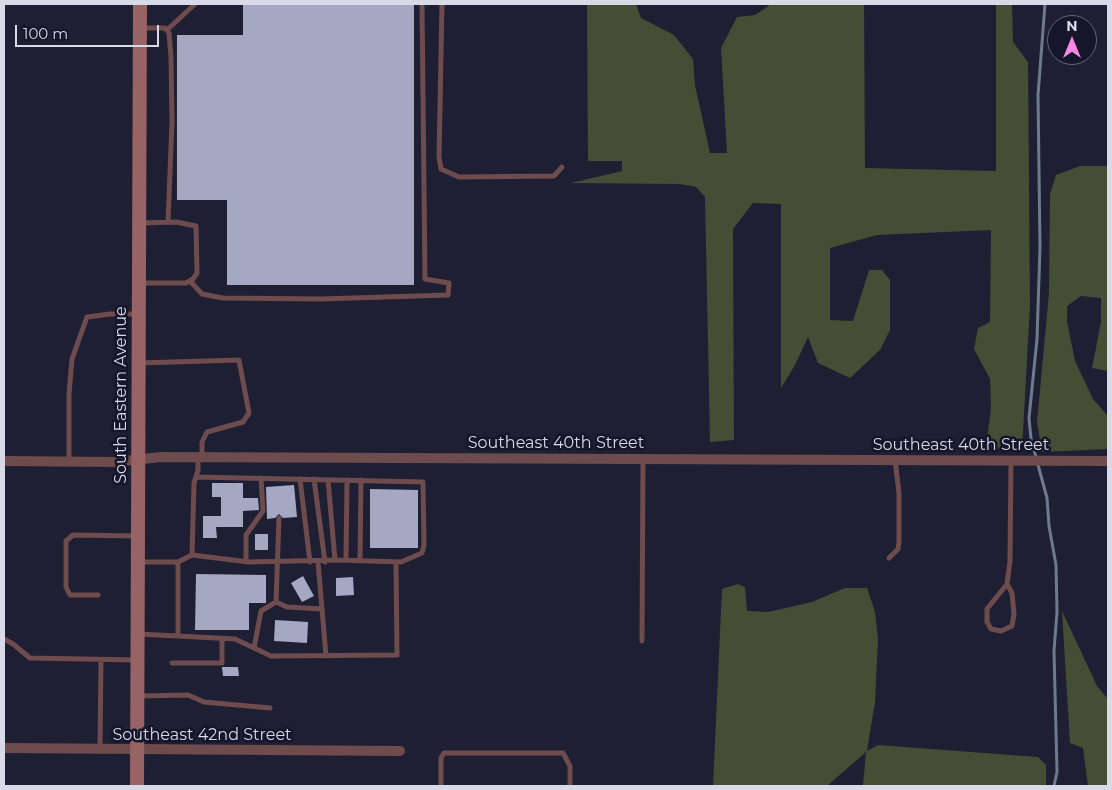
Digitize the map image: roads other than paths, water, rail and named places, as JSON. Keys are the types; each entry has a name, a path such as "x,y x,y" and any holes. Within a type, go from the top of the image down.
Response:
{"main road":[{"name":"South Eastern Avenue","path":"137,786 140,4"}],"street":[{"name":"Southeast 40th Street","path":"4,460 116,462 138,459 200,457 1108,461"},
{"name":"Southeast 42nd Street","path":"4,748 400,751"}],"lane":[{"path":"140,28 167,30 195,4"},
{"path":"190,281 202,294 223,298 322,299 448,295 449,286 447,281 425,279 422,4"},
{"path":"442,4 439,157 441,169 460,177 554,176 562,167"},
{"path":"167,30 171,57 168,222"},
{"path":"139,223 168,222 194,224 197,228 197,273 190,281 139,283"},
{"path":"69,460 69,394 72,359 85,320 90,315 139,314"},
{"path":"139,363 239,360 249,413 244,422 207,432 202,442 194,482 192,555"},
{"path":"642,641 643,459"},
{"path":"889,558 898,549 899,542 899,493 895,460"},
{"path":"1008,584 988,609 987,622 991,629 1001,631 1012,626 1014,614 1012,593 1008,584 1011,460"},
{"path":"138,562 178,562 192,555 246,562 325,562 346,560 396,562 422,553 424,545 423,482 196,477"},
{"path":"246,562 246,535 263,511 261,478"},
{"path":"300,479 310,562"},
{"path":"314,479 325,562"},
{"path":"328,480 335,560"},
{"path":"346,560 347,480"},
{"path":"360,561 361,480"},
{"path":"276,602 279,562 279,518"},
{"path":"98,595 70,595 66,587 66,541 73,535 138,536"},
{"path":"178,562 178,636"},
{"path":"318,562 326,656"},
{"path":"138,634 234,639 271,656 397,654 396,562"},
{"path":"276,602 287,607 322,609"},
{"path":"254,648 261,611 276,602"},
{"path":"172,663 222,663 222,638"},
{"path":"4,639 30,658 137,660"},
{"path":"100,749 101,660"},
{"path":"137,696 188,696 204,702 270,708"},
{"path":"441,786 441,758 444,752 563,753 570,766 570,786"}],"waterway":[{"path":"1045,4 1038,95 1040,247 1037,339 1029,418 1031,439 1047,498 1049,526 1056,565 1057,612 1054,651 1057,772 1054,786"}]}
